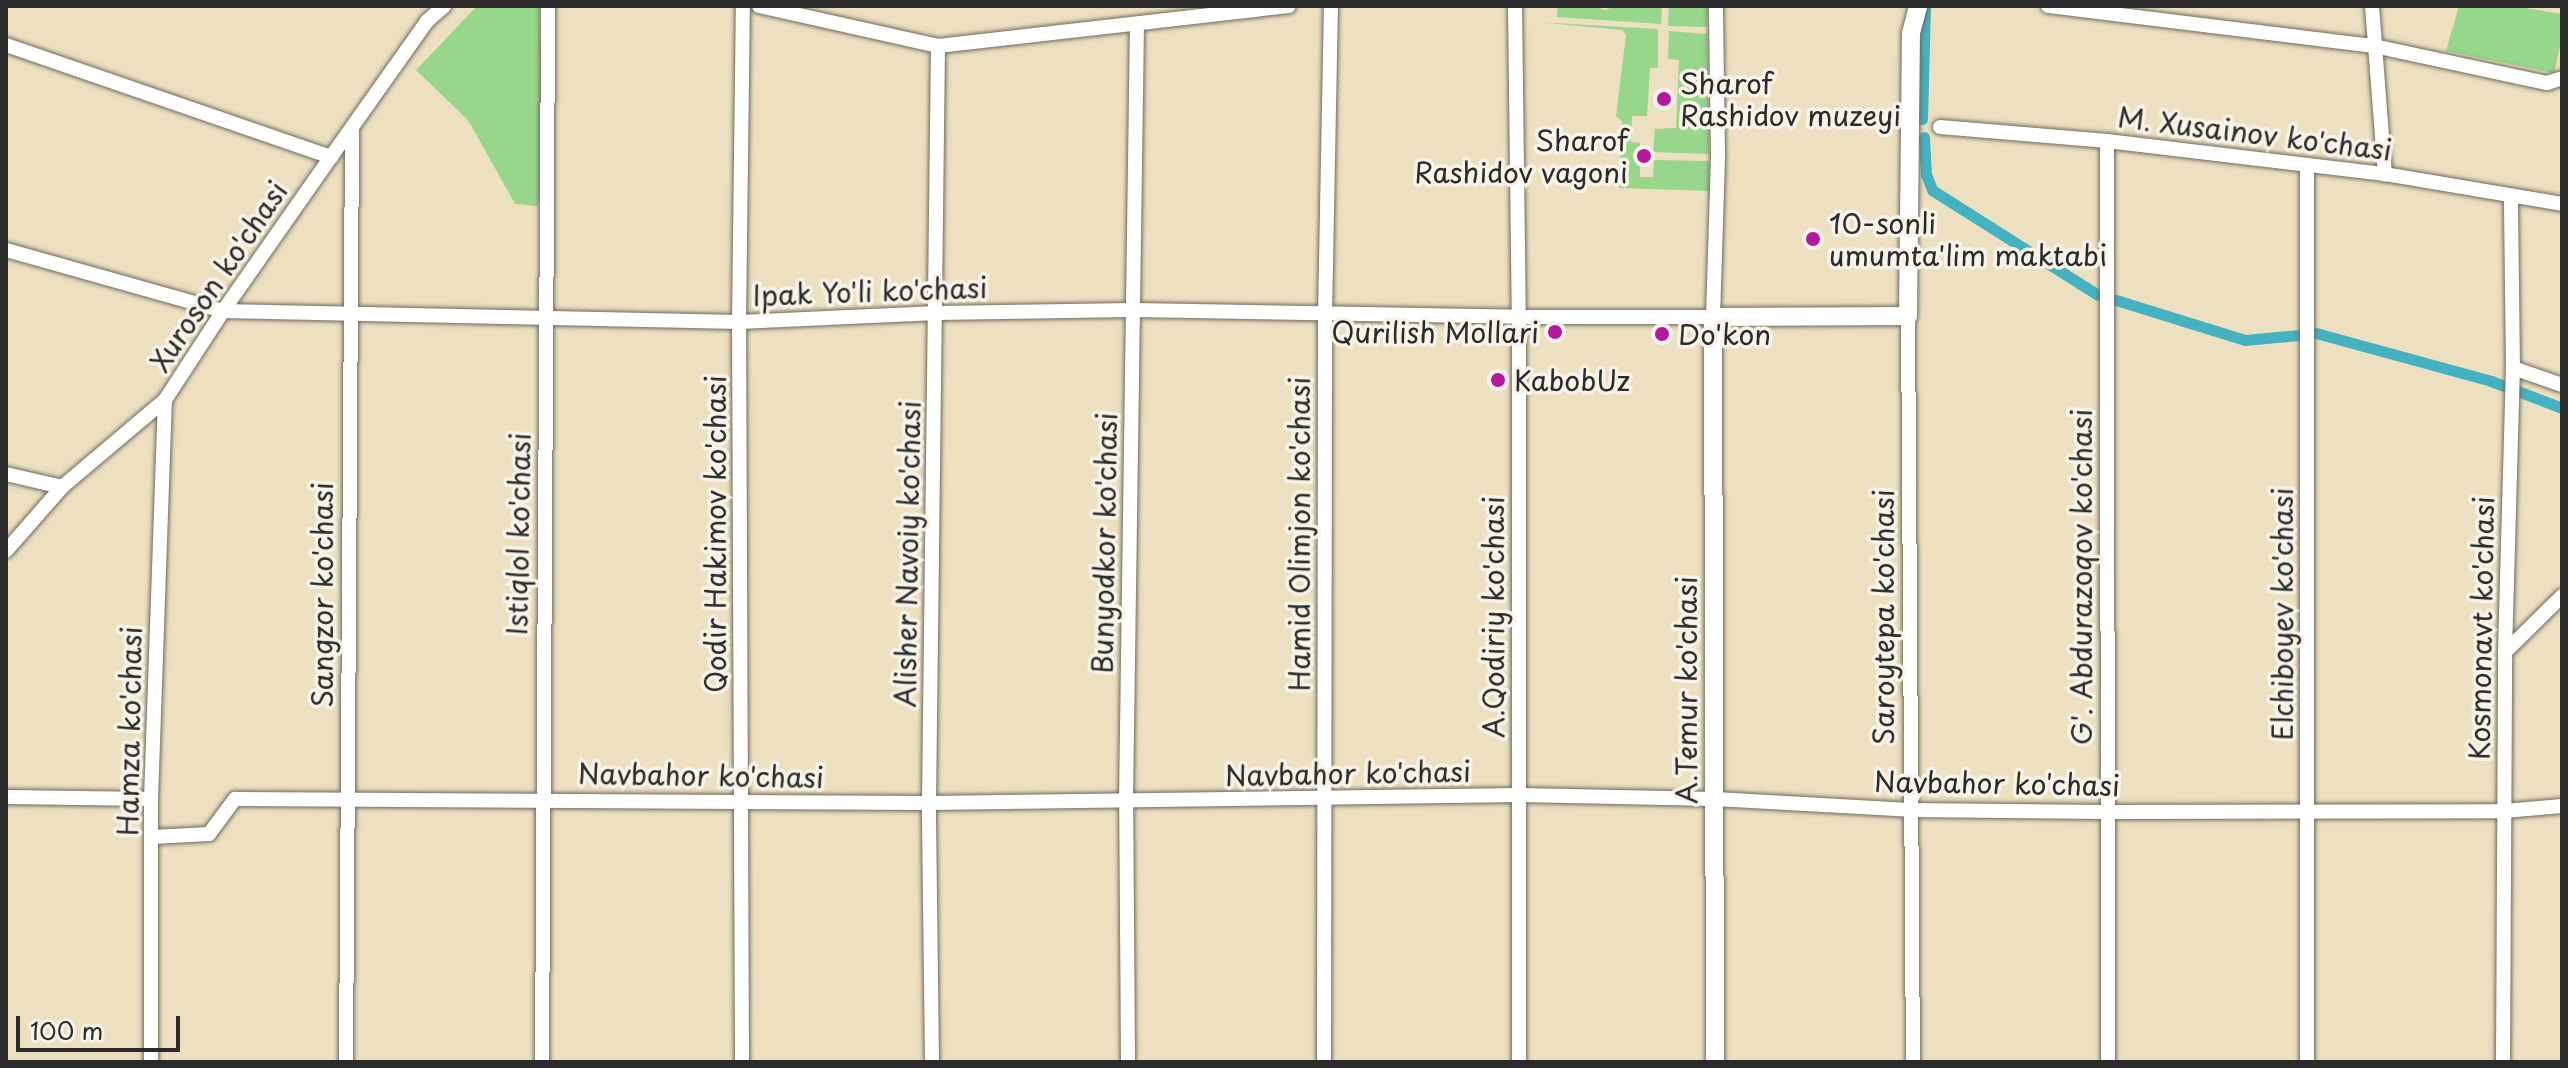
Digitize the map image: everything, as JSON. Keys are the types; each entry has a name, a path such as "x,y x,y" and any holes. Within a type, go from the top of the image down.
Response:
{"main road":[{"path":"1713,317 1908,316 1910,64 1911,33 1918,6"},
{"name":"A.Temur ko'chasi","path":"1713,317 1715,1062"}],"street":[{"name":"Xuroson ko'chasi","path":"6,551 62,487 165,400 223,311 427,21 444,6"},
{"name":"Istiqlol ko'chasi","path":"542,1062 541,798 548,6"},
{"name":"Qodir Hakimov ko'chasi","path":"742,1062 739,322 743,6"},
{"path":"759,6 938,46 1289,6"},
{"name":"Hamid Olimjon ko'chasi","path":"1324,1062 1325,315 1331,6"},
{"name":"A.Qodiriy ko'chasi","path":"1515,6 1519,317 1519,1062"},
{"path":"1713,317 1718,158 1716,6"},
{"path":"2372,6 2385,174"},
{"path":"2056,7 2374,46 2547,83 2562,78"},
{"name":"Bunyodkor ko'chasi","path":"1128,1062 1126,801 1137,24"},
{"path":"6,45 331,157"},
{"name":"Alisher Navoiy ko'chasi","path":"932,1062 929,803 938,46"},
{"name":"M. Xusainov ko'chasi","path":"1940,127 2107,141 2385,174 2562,204"},
{"name":"Sangzor ko'chasi","path":"346,1062 348,315 352,128"},
{"name":"G'. Abdurazoqov ko'chasi","path":"2107,141 2108,1062"},
{"name":"Elchiboyev ko'chasi","path":"2307,166 2307,1062"},
{"name":"Kosmonavt ko'chasi","path":"2503,1062 2505,652 2513,368 2511,196"},
{"name":"Ipak Yo'li ko'chasi","path":"6,250 223,311 739,322 937,313 1133,310 1325,315 1713,317"},
{"name":"Saroytepa ko'chasi","path":"1908,316 1913,1062"},
{"path":"2513,368 2562,385"},
{"name":"Hamza ko'chasi","path":"151,1062 151,799 165,400"},
{"path":"6,474 62,487"},
{"path":"2505,652 2562,596"},
{"name":"Navbahor ko'chasi","path":"152,837 209,834 235,799 541,798 929,803 1519,795 1715,799 1910,810 2504,811 2562,806"},
{"path":"6,797 151,799"}],"green space":[{"path":"477,6 539,6 544,190 537,206 515,204 468,120 416,70"},
{"path":"1558,6 1595,6 1604,10 1618,6 1662,6 1661,24 1557,17"},
{"path":"1669,6 1707,6 1707,27 1668,26"},
{"path":"2459,6 2513,6 2562,14 2562,38 2554,73 2446,51"},
{"path":"1537,22 1658,29 1658,68 1650,68 1647,116 1632,116 1631,142 1640,143 1640,177 1653,177 1654,160 1709,161 1709,191 1619,188 1622,121 1616,116 1626,35 1622,30"},
{"path":"1669,31 1707,34 1709,154 1653,152 1655,129 1676,128 1679,60 1668,59"}],"waterway":[{"path":"1922,119 1925,8"},
{"path":"1924,137 1926,174 1932,190 2098,295"},
{"path":"2116,300 2245,340 2299,335"},
{"path":"2316,333 2491,381 2562,408"}],"place":[{"name":"Sharof Rashidov muzeyi","path":"1664,99"},
{"name":"Sharof Rashidov vagoni","path":"1644,156"},
{"name":"10-sonli umumta'lim maktabi","path":"1813,239"},
{"name":"Qurilish Mollari","path":"1555,332"},
{"name":"Do'kon","path":"1662,334"},
{"name":"KabobUz","path":"1498,380"}]}
